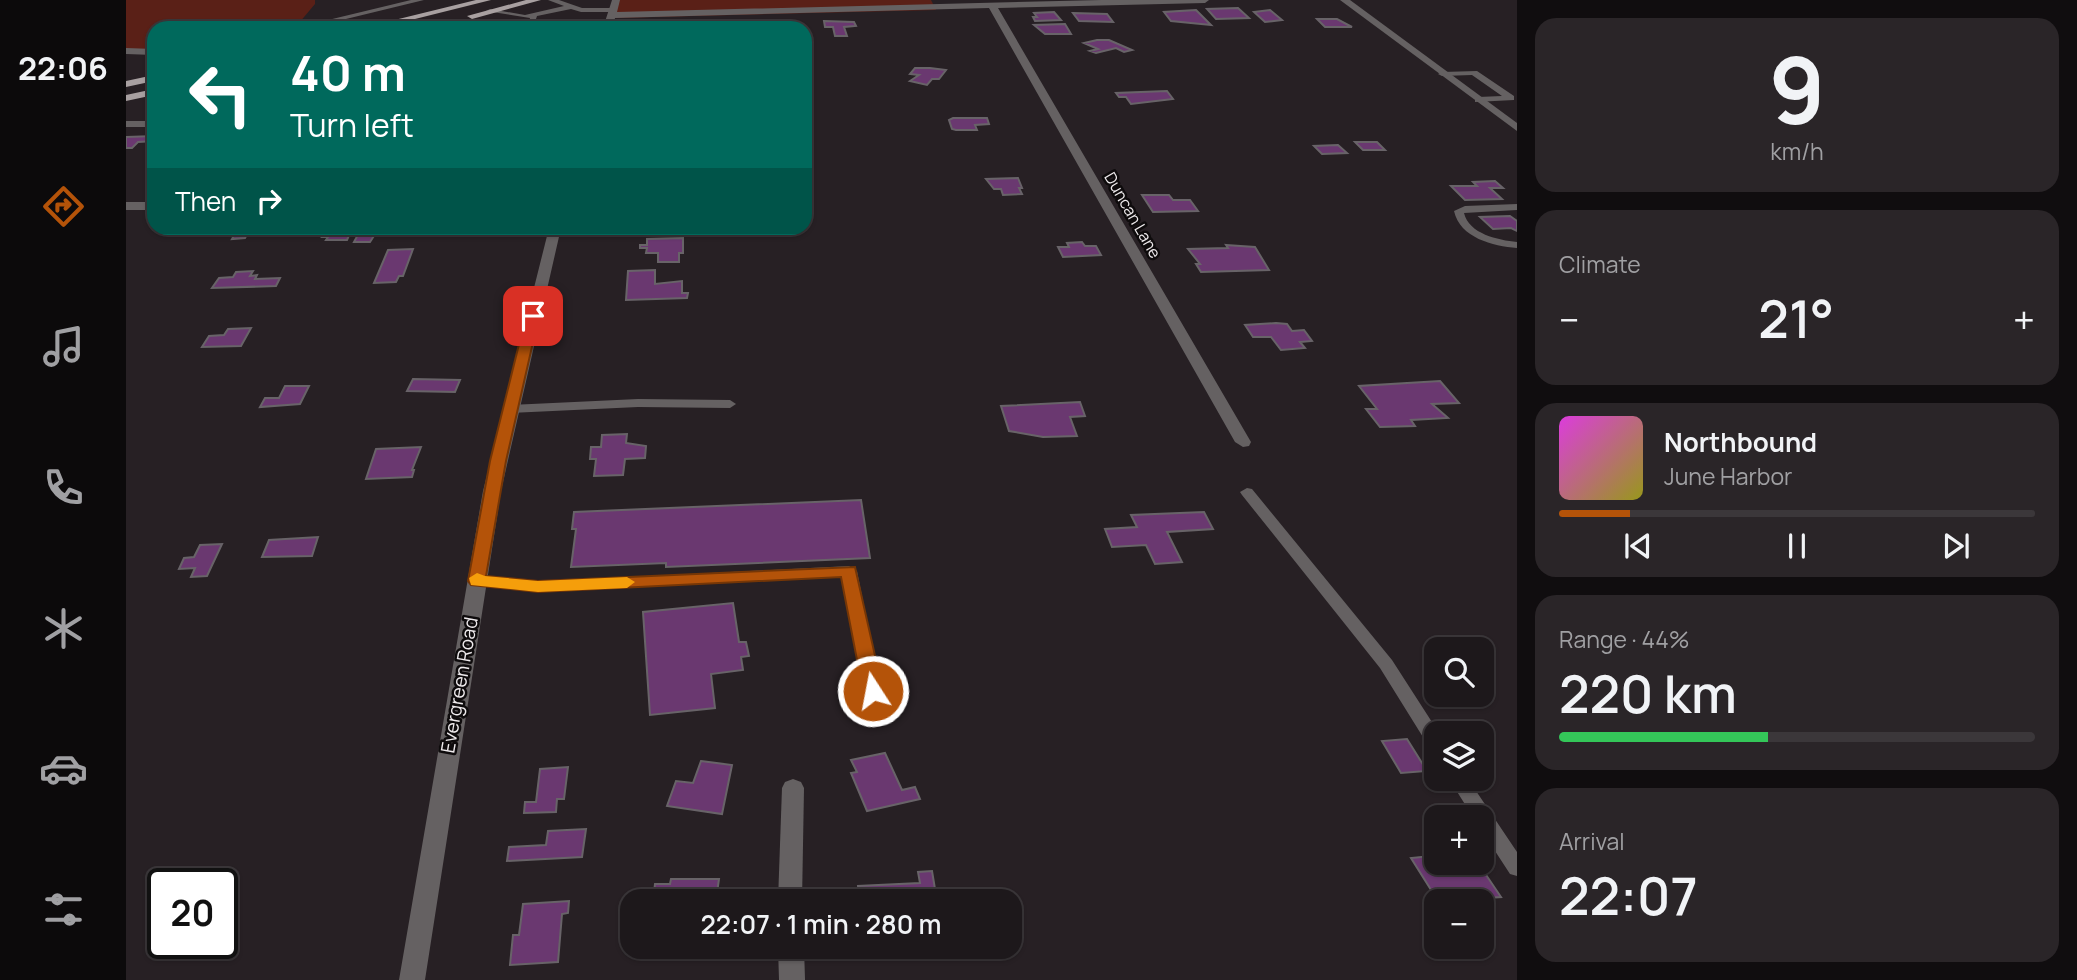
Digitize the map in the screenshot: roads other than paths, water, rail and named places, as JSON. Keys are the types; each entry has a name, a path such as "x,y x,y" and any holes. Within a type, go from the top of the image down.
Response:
{"main road":[{"path":"398,21 487,0"},
{"path":"467,17 537,0"},
{"path":"415,17 426,21"},
{"path":"126,84 147,80"},
{"path":"126,98 147,94"}],"street":[{"path":"614,8 992,5 1205,0"},
{"path":"1344,0 1517,128"},
{"name":"Duncan Lane","path":"992,5 1243,442"},
{"path":"126,51 147,52"},
{"path":"126,124 147,124"},
{"path":"126,206 147,205"},
{"name":"Evergreen Road","path":"412,980 477,581 510,409 553,235"},
{"path":"790,889 793,788"},
{"path":"791,959 792,980"}],"lane":[{"path":"329,21 420,0"},
{"path":"552,0 570,7"},
{"path":"490,11 515,17 534,16 570,7 614,8"},
{"path":"534,16 534,21"},
{"path":"1442,74 1474,73 1514,98"},
{"path":"1478,100 1514,98"},
{"path":"1517,207 1465,209 1458,214 1470,229 1494,241 1517,245"},
{"path":"510,409 638,402 730,404"},
{"path":"1247,492 1386,664 1424,724"},
{"path":"477,581 538,587 849,571 873,691"},
{"path":"1466,791 1517,868"}]}
